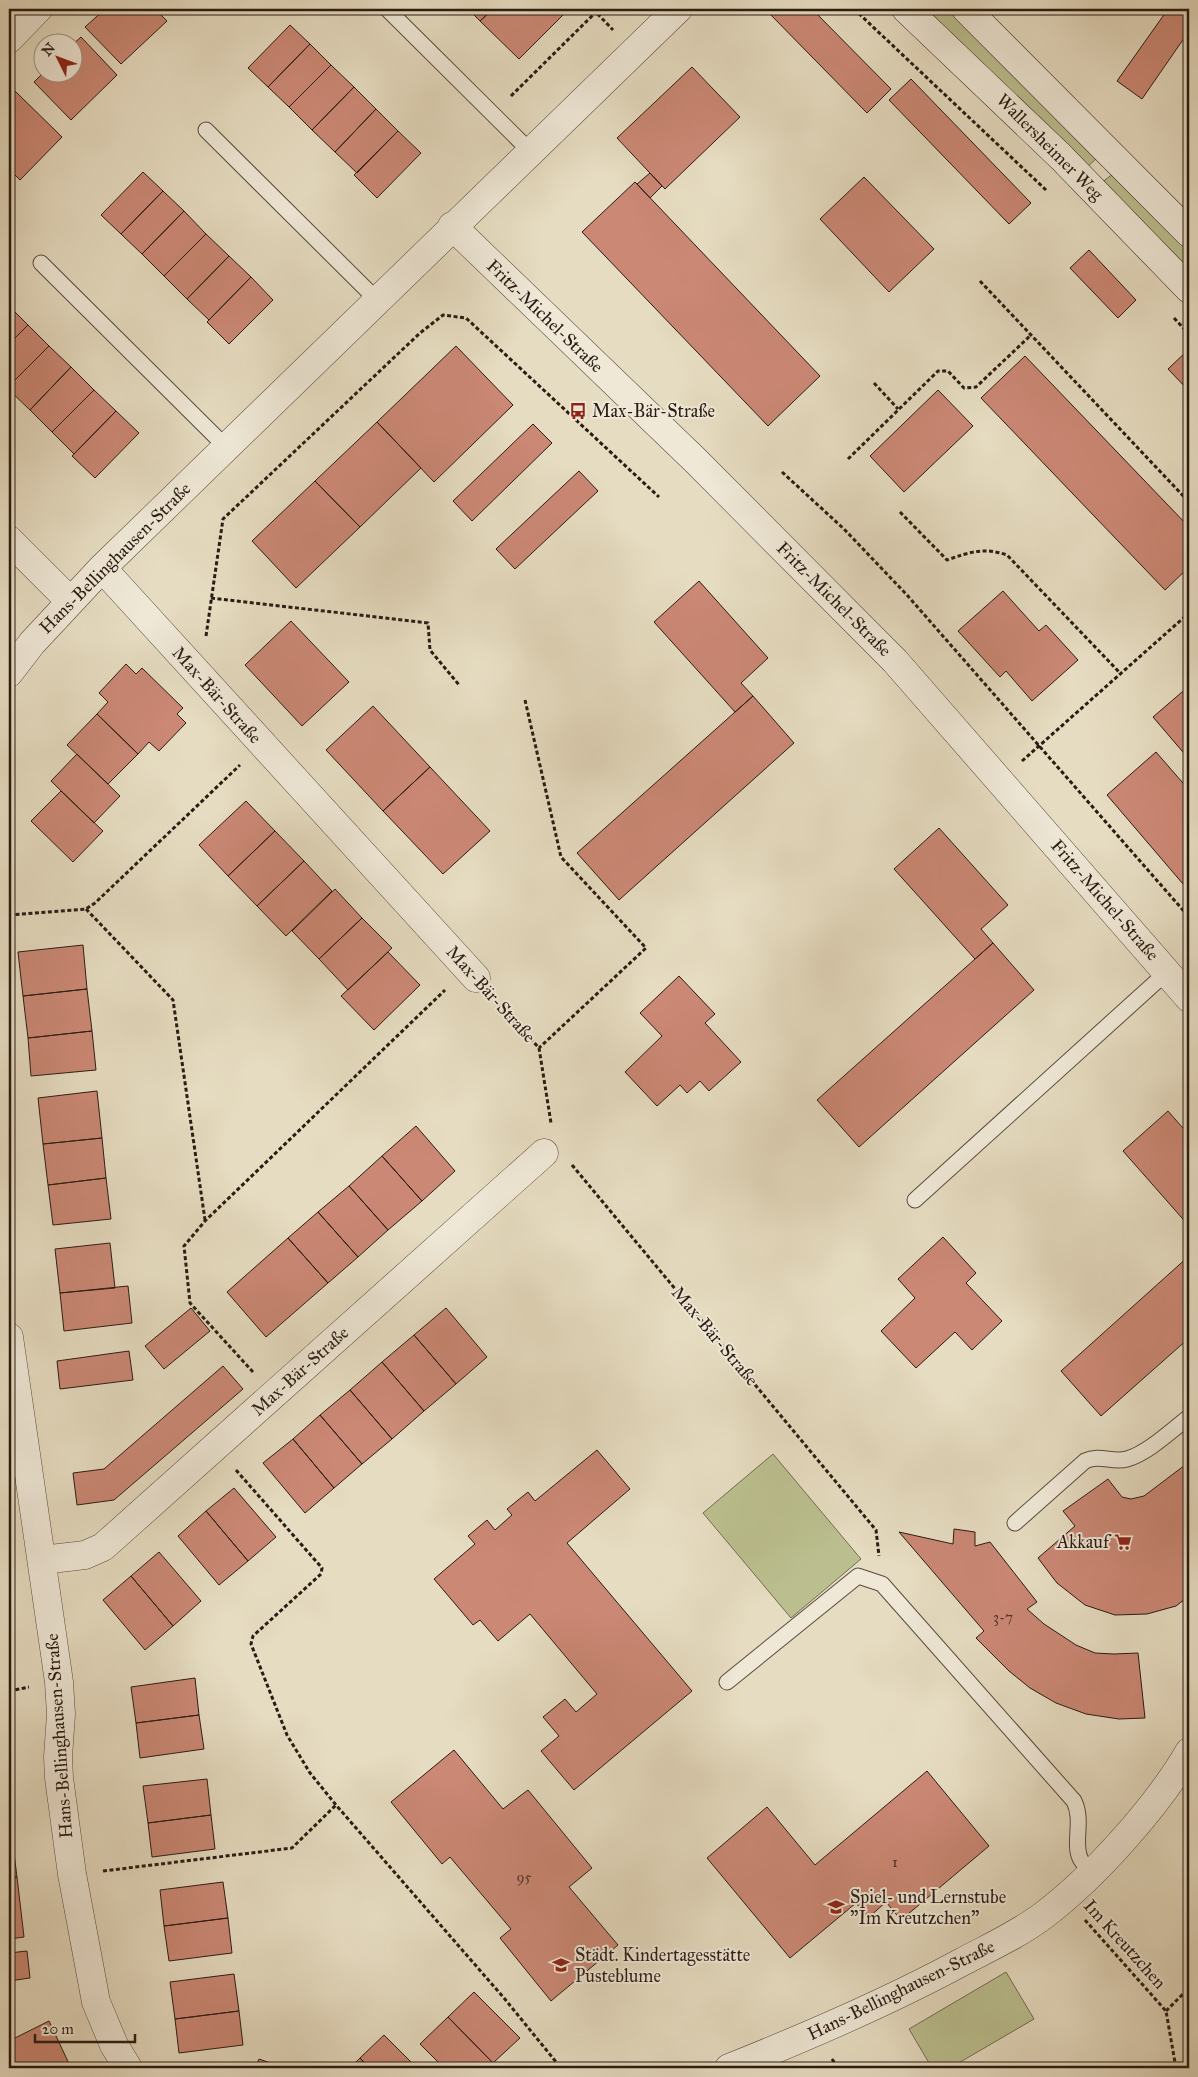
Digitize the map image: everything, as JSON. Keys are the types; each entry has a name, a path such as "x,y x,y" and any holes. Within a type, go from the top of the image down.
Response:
{"street":[{"path":"9,39 38,9"},
{"name":"Hans-Bellinghausen-Straße","path":"9,673 70,601 102,568 452,226 678,9"},
{"name":"Wallersheimer Weg","path":"906,9 1042,138 1189,290"},
{"path":"966,9 1189,233"},
{"name":"Fritz-Michel-Straße","path":"452,226 690,454 840,604 927,695 1189,998"},
{"path":"9,540 70,601"},
{"name":"Max-Bär-Straße","path":"102,568 472,974"},
{"name":"Max-Bär-Straße","path":"42,1560 85,1555 103,1546 274,1395 555,1156"},
{"name":"Hans-Bellinghausen-Straße","path":"9,1337 59,1682 61,1714 58,1757 59,1778 72,1874 96,2002 114,2045 128,2068"},
{"name":"Hans-Bellinghausen-Straße","path":"729,2068 815,2034 908,1991 1017,1933 1044,1915 1092,1872 1122,1840 1180,1768 1189,1752"}],"lane":[{"path":"386,9 530,152"},
{"path":"206,130 377,300"},
{"path":"41,262 226,447"},
{"path":"915,1200 1167,972"},
{"path":"1015,1523 1085,1461 1093,1458 1118,1460 1140,1454 1189,1417"},
{"path":"727,1682 858,1576 882,1584 1074,1801 1079,1816 1077,1851 1081,1860 1092,1872"}],"path":[{"path":"492,114 599,9"},
{"path":"854,9 1053,196"},
{"path":"980,281 1189,502"},
{"path":"200,676 223,518 420,333 443,315 466,318 659,497"},
{"path":"1173,317 1189,334"},
{"path":"848,459 938,371 948,371 964,388 976,387 1031,335"},
{"path":"874,383 898,409"},
{"path":"782,472 844,529 907,595 1189,917"},
{"path":"900,512 947,560 969,553 992,550 1007,555 1121,674"},
{"path":"211,598 428,623 430,650 460,686"},
{"path":"1001,780 1189,613"},
{"path":"525,700 561,857 646,948 539,1048"},
{"path":"9,916 86,909 95,903 262,744"},
{"path":"86,909 173,1000 205,1221"},
{"path":"274,1395 190,1303 184,1246 205,1221 472,974"},
{"name":"Max-Bär-Straße","path":"472,974 539,1048 551,1125"},
{"name":"Max-Bär-Straße","path":"555,1156 876,1530 882,1584"},
{"path":"216,1447 322,1568 321,1574 253,1636 251,1644 287,1735 310,1772 336,1805 504,1998 561,2068"},
{"path":"72,1874 292,1848 336,1805"},
{"name":"Im Kreutzchen","path":"1065,1897 1166,2011 1176,2068"},
{"path":"1166,2011 1189,1988"}],"green space":[{"path":"919,9 948,9 1098,157 1085,169"},
{"path":"1114,173 1189,248 1189,276 1100,184"},
{"path":"773,1454 861,1559 791,1618 703,1513"},
{"path":"1006,1972 1034,2019 950,2068 932,2068 909,2029"}],"building":[{"path":"105,9 155,9 167,21 121,64 85,27"},
{"path":"468,9 493,9 480,21"},
{"path":"493,9 569,9 519,59 480,21"},
{"path":"765,9 812,9 891,89 867,113"},
{"path":"1168,9 1189,9 1189,31 1142,99 1117,81"},
{"path":"290,25 310,44 268,87 248,68"},
{"path":"82,38 117,75 71,120 34,82 82,82"},
{"path":"310,44 331,65 289,107 268,87"},
{"path":"331,65 354,87 312,130 289,107"},
{"path":"692,67 740,117 665,189 617,138"},
{"path":"911,79 1031,203 1009,224 889,100"},
{"path":"354,87 376,109 335,152 312,130"},
{"path":"15,91 62,137 20,180 9,169 9,97"},
{"path":"376,109 398,131 357,173 335,152"},
{"path":"398,131 421,153 377,198 354,175"},
{"path":"143,172 163,191 121,234 101,215"},
{"path":"650,173 662,186 650,198 637,184"},
{"path":"864,177 934,249 889,292 820,219"},
{"path":"635,182 820,376 768,426 582,232"},
{"path":"163,191 184,211 142,254 121,234"},
{"path":"184,211 206,234 164,276 142,254"},
{"path":"206,234 229,256 187,299 164,276"},
{"path":"1089,250 1136,300 1118,318 1070,268"},
{"path":"229,256 251,277 209,320 187,299"},
{"path":"251,277 273,300 229,344 207,322"},
{"path":"9,306 28,325 9,344"},
{"path":"28,325 49,346 9,386 9,344"},
{"path":"49,346 71,367 30,410 9,390 9,386"},
{"path":"456,346 513,405 434,482 377,422"},
{"path":"1187,351 1189,354 1189,391 1168,369"},
{"path":"1025,356 1189,527 1189,567 1165,590 981,398"},
{"path":"71,367 94,390 52,432 30,410"},
{"path":"94,390 116,411 74,454 52,432"},
{"path":"938,390 973,426 904,492 870,456"},
{"path":"116,411 139,433 95,478 72,456"},
{"path":"377,422 421,468 360,527 315,481"},
{"path":"533,424 552,443 472,521 453,501"},
{"path":"579,471 598,491 515,569 496,549"},
{"path":"315,481 360,527 296,588 252,541"},
{"path":"699,581 768,658 741,683 753,696 735,712 654,622"},
{"path":"1003,591 1039,631 1046,625 1078,660 1032,701 1006,671 1000,677 958,631"},
{"path":"291,621 349,682 302,726 245,665"},
{"path":"126,664 136,674 142,668 183,708 177,714 186,723 159,751 149,742 138,754 97,714 108,702 99,693"},
{"path":"1189,686 1189,757 1188,758 1153,717"},
{"path":"753,696 794,743 619,900 577,853"},
{"path":"373,706 430,767 383,811 326,750"},
{"path":"97,714 138,754 108,784 67,745"},
{"path":"1156,752 1189,790 1189,891 1107,795"},
{"path":"77,754 120,796 94,823 51,781"},
{"path":"430,767 490,831 443,874 383,811"},
{"path":"61,791 103,831 73,862 31,821"},
{"path":"246,801 275,831 228,876 199,845"},
{"path":"939,828 1008,905 981,929 993,943 975,959 894,869"},
{"path":"275,831 304,861 257,906 228,876"},
{"path":"304,861 332,891 286,936 257,906"},
{"path":"335,889 362,918 319,959 292,931"},
{"path":"362,918 392,948 348,990 319,959"},
{"path":"993,943 1034,990 859,1147 817,1100"},
{"path":"83,945 87,989 23,996 18,952"},
{"path":"388,952 420,985 374,1030 341,996"},
{"path":"679,976 715,1014 705,1023 741,1062 709,1091 700,1081 687,1093 680,1085 657,1106 625,1072 662,1036 640,1013"},
{"path":"87,989 92,1031 28,1038 23,996"},
{"path":"92,1031 96,1070 31,1076 28,1038"},
{"path":"97,1091 102,1138 43,1144 38,1098"},
{"path":"1168,1111 1189,1135 1189,1226 1123,1151"},
{"path":"416,1126 455,1171 422,1201 382,1156"},
{"path":"102,1138 106,1178 48,1185 43,1144"},
{"path":"382,1156 422,1201 388,1230 349,1186"},
{"path":"106,1178 111,1219 53,1225 48,1185"},
{"path":"349,1186 388,1230 358,1257 318,1212"},
{"path":"318,1212 358,1257 328,1283 288,1238"},
{"path":"943,1237 976,1273 966,1283 1002,1321 972,1350 955,1332 916,1368 881,1331 915,1298 898,1279"},
{"path":"288,1238 328,1283 266,1337 227,1292"},
{"path":"110,1243 115,1288 60,1293 55,1249"},
{"path":"1189,1256 1189,1338 1101,1416 1061,1371"},
{"path":"128,1286 132,1323 64,1331 60,1293"},
{"path":"191,1308 210,1331 164,1369 145,1346"},
{"path":"446,1308 487,1357 456,1384 414,1335"},
{"path":"414,1335 456,1384 424,1411 382,1362"},
{"path":"129,1351 133,1380 60,1389 57,1361"},
{"path":"382,1362 424,1411 392,1439 350,1390"},
{"path":"223,1366 243,1389 114,1500 77,1505 73,1473 104,1469"},
{"path":"350,1390 392,1439 362,1464 320,1415"},
{"path":"320,1415 362,1464 334,1488 293,1439"},
{"path":"293,1439 334,1488 305,1513 263,1463"},
{"path":"597,1450 630,1489 567,1543 692,1691 574,1790 541,1751 559,1736 543,1717 565,1699 576,1712 597,1694 530,1614 498,1641 480,1620 473,1625 434,1579 475,1544 468,1536 487,1520 495,1530 512,1515 507,1509 528,1492 535,1501"},
{"name":"Akkauf","path":"1189,1462 1189,1596 1176,1606 1147,1614 1115,1615 1085,1605 1057,1583 1038,1558 1075,1526 1063,1511 1108,1479 1122,1497 1131,1499 1144,1496"},
{"path":"234,1488 276,1537 248,1561 206,1511"},
{"path":"206,1511 248,1561 219,1585 178,1536"},
{"path":"954,1529 975,1532 975,1546 990,1542 1037,1602 1027,1609 1044,1624 1076,1645 1095,1653 1138,1653 1145,1718 1119,1719 1086,1714 1056,1703 1030,1688 1009,1671 976,1638 984,1631 899,1532 953,1544"},
{"path":"159,1552 201,1601 173,1626 131,1576"},
{"path":"131,1576 173,1626 145,1650 103,1600"},
{"path":"195,1678 199,1715 136,1723 131,1687"},
{"path":"199,1715 204,1749 140,1758 136,1723"},
{"path":"454,1750 503,1809 528,1790 592,1868 569,1887 618,1945 551,2001 500,1938 511,1929 450,1857 442,1864 391,1802"},
{"path":"927,1771 989,1846 901,1920 886,1902 868,1918 856,1903 790,1958 707,1858 767,1807 815,1865"},
{"path":"207,1779 211,1815 148,1823 143,1786"},
{"path":"9,1814 17,1877 9,1878"},
{"path":"211,1815 215,1849 152,1857 148,1823"},
{"path":"17,1877 24,1937 9,1939 9,1878"},
{"path":"223,1882 228,1918 164,1926 160,1890"},
{"path":"228,1918 232,1953 169,1961 164,1926"},
{"path":"27,1951 30,1978 9,1981 9,1953"},
{"path":"234,1974 239,2011 175,2019 170,1982"},
{"path":"474,1992 520,2038 493,2063 448,2017"},
{"path":"239,2011 243,2045 179,2053 175,2019"},
{"path":"448,2017 493,2063 488,2068 444,2068 420,2044"},
{"path":"49,2021 71,2068 9,2068 9,2041"},
{"path":"384,2035 417,2068 369,2068 360,2058"},
{"path":"360,2058 369,2068 350,2068"},
{"path":"259,2059 285,2068 255,2068"}],"place":[{"name":"Max-Bär-Straße","path":"578,411"},
{"name":"Akkauf","path":"1123,1542"},
{"name":"Spiel- und Lernstube \"Im Kreutzchen\"","path":"836,1907"},
{"name":"Städt. Kindertagesstätte Pusteblume","path":"561,1965"}]}
